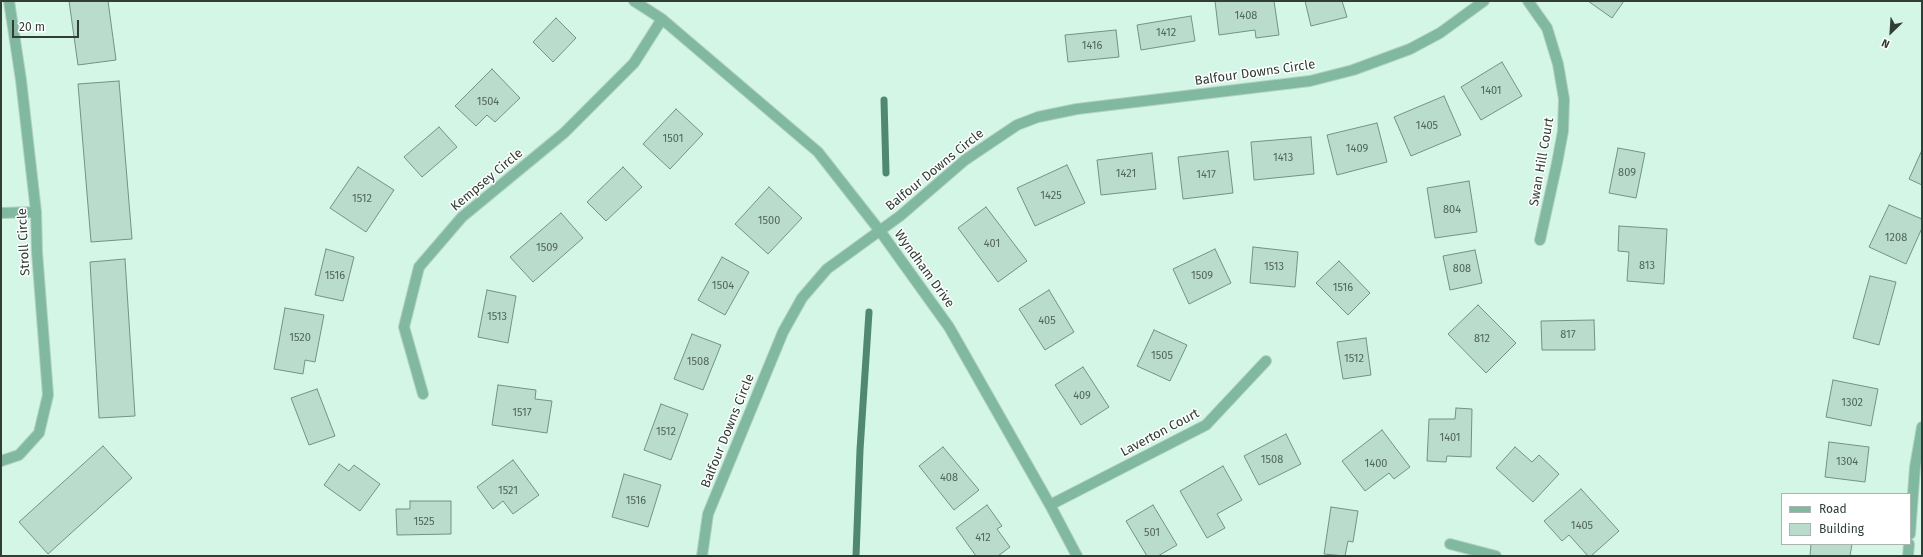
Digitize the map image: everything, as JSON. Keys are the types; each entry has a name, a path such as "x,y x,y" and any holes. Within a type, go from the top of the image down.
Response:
{"street":[{"name":"Stroll Circle","path":"1,461 19,455 39,433 48,395 37,252 36,212 21,80 9,1"},
{"name":"Wyndham Drive","path":"634,1 662,19 818,152 880,231 949,327 1050,505 1077,556"},
{"name":"Balfour Downs Circle","path":"702,556 708,514 782,332 802,298 827,269 880,231 965,160 1017,125 1038,118 1077,109 1310,81 1353,70 1410,48 1434,36 1484,1"},
{"name":"Swan Hill Court","path":"1528,1 1546,28 1558,64 1564,99 1563,131 1560,150 1540,240"},
{"name":"Kempsey Circle","path":"423,394 404,327 419,267 462,217 564,133 634,63 662,19"},
{"path":"1,213 36,212"},
{"name":"Laverton Court","path":"1050,505 1206,425 1266,361"},
{"path":"1911,521 1915,467 1922,427"},
{"path":"1450,544 1496,556"},
{"path":"1908,556 1909,545"}],"building":[{"path":"69,1 108,1 116,60 78,65"},
{"path":"1215,1 1274,1 1279,35 1256,38 1255,30 1219,35"},
{"path":"1305,1 1342,1 1347,17 1311,26"},
{"path":"1588,1 1624,1 1612,18"},
{"path":"1191,16 1195,41 1141,50 1137,25"},
{"path":"556,18 576,38 553,62 533,42"},
{"path":"1116,30 1119,57 1068,62 1065,35"},
{"path":"1502,62 1522,96 1481,120 1461,87"},
{"path":"492,69 520,98 495,122 487,115 476,126 455,106"},
{"path":"119,81 132,239 91,242 78,84"},
{"path":"1444,96 1461,135 1411,156 1394,117"},
{"path":"676,109 703,134 670,169 643,144"},
{"path":"1377,123 1387,162 1337,175 1327,135"},
{"path":"439,127 457,147 422,177 404,157"},
{"path":"1311,137 1314,174 1254,180 1251,142"},
{"path":"1618,148 1645,153 1636,198 1609,193"},
{"path":"1922,150 1922,185 1909,179"},
{"path":"1228,151 1233,193 1183,199 1178,157"},
{"path":"1152,153 1156,189 1101,195 1097,160"},
{"path":"1067,165 1085,203 1035,226 1017,188"},
{"path":"358,167 394,190 366,232 330,208"},
{"path":"623,167 642,187 606,221 587,202"},
{"path":"1469,181 1477,232 1435,238 1427,188"},
{"path":"769,187 802,218 768,254 735,224"},
{"path":"1889,205 1922,219 1922,228 1906,264 1869,247"},
{"path":"986,207 1027,261 998,282 958,228"},
{"path":"561,213 583,238 533,282 510,257"},
{"path":"1619,226 1667,229 1664,284 1627,281 1629,252 1618,251"},
{"path":"1253,247 1298,252 1295,287 1250,283"},
{"path":"326,249 354,257 343,301 315,295"},
{"path":"1215,249 1231,283 1189,304 1173,269"},
{"path":"1475,250 1482,283 1450,290 1443,256"},
{"path":"722,257 749,272 725,315 698,300"},
{"path":"125,259 135,416 99,418 90,262"},
{"path":"1339,261 1370,293 1348,315 1316,283"},
{"path":"1870,276 1896,282 1879,345 1853,338"},
{"path":"487,290 516,296 508,343 478,337"},
{"path":"1049,290 1074,332 1045,350 1019,309"},
{"path":"1478,305 1516,343 1486,373 1448,334"},
{"path":"285,308 324,315 315,362 305,360 303,374 274,369"},
{"path":"1594,320 1595,350 1542,350 1541,321"},
{"path":"1154,330 1187,345 1170,381 1137,366"},
{"path":"692,334 721,345 703,390 674,379"},
{"path":"1366,338 1371,375 1343,379 1337,342"},
{"path":"1083,367 1109,407 1081,425 1055,385"},
{"path":"1833,380 1878,389 1871,426 1826,417"},
{"path":"498,385 536,390 535,399 552,401 547,433 492,425"},
{"path":"317,389 335,436 309,445 291,398"},
{"path":"661,404 688,414 671,460 644,450"},
{"path":"1456,408 1472,409 1471,457 1447,456 1446,462 1427,461 1429,419 1455,419"},
{"path":"1382,430 1410,467 1394,479 1389,473 1365,491 1342,461"},
{"path":"1286,434 1301,464 1259,485 1244,456"},
{"path":"1829,442 1869,447 1865,482 1825,477"},
{"path":"103,446 132,478 48,554 19,522"},
{"path":"943,447 979,490 954,510 919,466"},
{"path":"1515,447 1532,462 1539,455 1559,474 1533,502 1496,468"},
{"path":"513,460 539,495 513,514 503,501 493,509 477,487"},
{"path":"339,464 349,471 354,465 380,484 360,511 324,485"},
{"path":"1223,466 1242,500 1217,514 1225,528 1207,538 1180,491"},
{"path":"624,474 661,485 648,527 612,517"},
{"path":"1581,489 1619,531 1591,556 1588,556 1569,535 1562,541 1544,521"},
{"path":"410,501 451,501 451,534 397,535 396,509 410,509"},
{"path":"987,505 1002,526 997,529 1010,547 998,556 976,556 956,528"},
{"path":"1153,505 1177,545 1158,556 1147,556 1126,521"},
{"path":"1331,507 1358,511 1353,542 1348,541 1345,556 1324,554"},
{"path":"1811,545 1852,545 1850,556 1810,556"}],"waterway":[{"path":"884,100 886,173"},
{"path":"856,556 860,450 869,312"}]}
